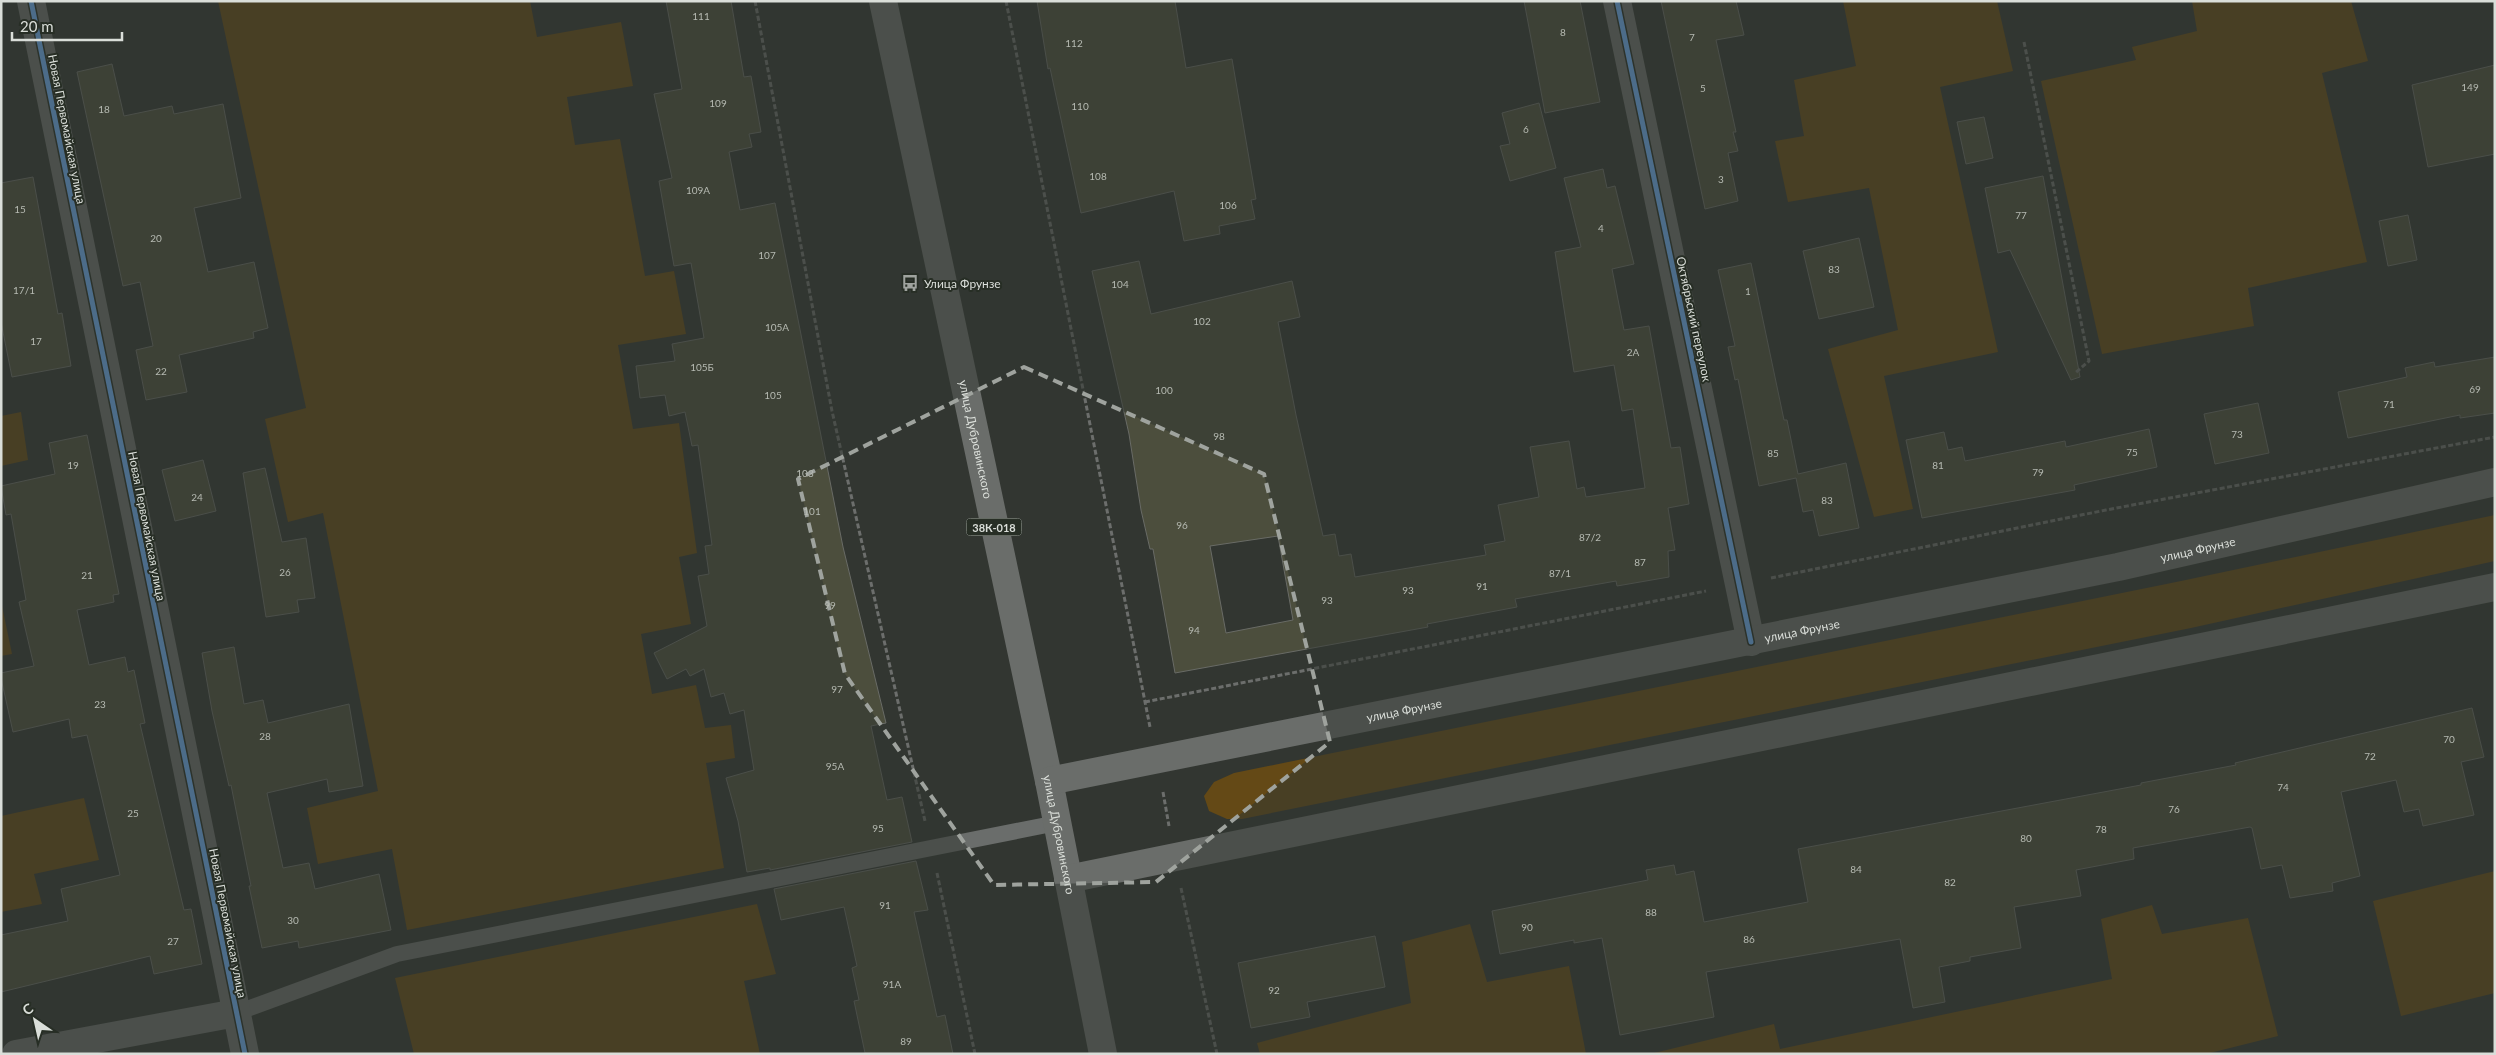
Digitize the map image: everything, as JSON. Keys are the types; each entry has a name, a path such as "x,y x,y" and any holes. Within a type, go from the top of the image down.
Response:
{"main road":[{"name":"улица Дубровинского","path":"882,1 1049,781 1104,1054"},
{"name":"улица Фрунзе","path":"1049,781 1157,761 2118,567 2495,482"},
{"path":"1068,879 2495,587"}],"street":[{"name":"Новая Первомайская улица","path":"31,1 245,1054"},
{"name":"Октябрьский переулок","path":"1618,1 1750,642"},
{"path":"16,1054 236,1013"}],"lane":[{"path":"236,1013 397,954 932,850 1057,823"}],"path":[{"path":"755,1 832,411 932,850 975,1054"},
{"path":"1006,1 1175,856 1217,1054"},
{"path":"2024,42 2090,361 2075,373"},
{"path":"1145,702 2106,510 2495,437"}],"highlighted area":[{"path":"1024,367 1264,474 1330,742 1156,882 994,885 845,674 798,479"}],"shaded area":[{"path":"218,1 530,1 537,37 621,22 633,86 567,97 575,145 620,139 645,276 674,271 686,334 618,345 633,429 679,423 697,553 679,557 691,624 641,634 652,694 696,685 705,728 731,725 735,758 706,763 724,868 407,930 392,849 318,864 307,808 378,791 323,513 288,522 265,419 306,408"},
{"path":"1843,1 1997,1 2013,71 1940,87 1998,352 1884,376 1913,509 1874,517 1828,349 1898,330 1869,188 1788,202 1775,141 1804,136 1794,80 1856,66"},
{"path":"2192,1 2351,1 2368,61 2322,73 2367,262 2248,288 2254,326 2102,354 2041,81 2136,60 2132,47 2197,31"},
{"path":"21,412 28,460 1,466 1,416"},
{"path":"2495,515 2495,561 2191,628 1242,819 1227,819 1209,811 1204,796 1214,782 1234,773 2181,581"},
{"path":"1,601 12,654 1,656"},
{"path":"84,798 99,860 34,874 42,904 1,912 1,816"},
{"path":"2495,871 2495,993 2401,1016 2373,901"},
{"path":"757,904 776,974 744,981 760,1054 414,1054 395,978"},
{"path":"2152,905 2162,934 2248,918 2278,1036 2206,1054 1650,1054 1774,1024 1780,1049 2112,979 2101,919"},
{"path":"1470,924 1487,982 1569,966 1586,1054 1260,1054 1257,1043 1411,1003 1402,942"}],"building":[{"path":"666,1 731,1 744,77 751,76 761,132 749,134 752,147 729,152 740,210 775,203 843,547 886,723 871,726 887,800 902,797 912,842 770,870 770,868 747,872 738,821 726,778 754,770 744,710 730,714 724,693 711,697 704,669 690,676 686,669 667,679 654,653 707,626 698,576 709,574 705,546 712,545 698,445 692,446 685,412 669,416 665,395 640,398 636,366 675,361 672,344 704,338 691,263 674,266 659,181 672,178 654,94 682,89"},
{"path":"1037,1 1175,1 1186,68 1232,59 1256,199 1251,200 1255,219 1219,226 1220,234 1184,241 1174,191 1081,213 1050,68 1048,69"},
{"path":"1524,1 1580,1 1600,102 1545,113"},
{"path":"1661,1 1736,1 1744,35 1716,40 1736,132 1733,132 1738,151 1728,153 1738,201 1705,209"},
{"path":"112,64 124,116 172,106 174,114 223,104 241,198 194,208 208,272 254,262 268,328 253,332 254,338 179,355 187,392 146,400 136,350 153,346 140,282 123,286 77,72"},
{"path":"2495,65 2495,154 2428,167 2412,85"},
{"path":"1539,103 1556,168 1510,181 1500,146 1510,144 1502,113"},
{"path":"1984,117 1993,158 1966,164 1957,122"},
{"path":"1603,169 1607,188 1615,186 1634,264 1612,269 1624,330 1649,326 1671,448 1680,447 1689,504 1668,508 1675,550 1668,551 1669,577 1617,586 1616,581 1515,599 1517,607 1427,624 1428,627 1175,673 1153,549 1150,549 1141,510 1129,434 1092,271 1139,261 1151,314 1292,281 1300,317 1278,322 1296,415 1323,536 1335,534 1339,556 1351,554 1355,577 1486,555 1484,545 1505,541 1498,505 1539,497 1530,447 1569,441 1577,489 1584,487 1586,497 1645,488 1633,409 1622,411 1614,365 1574,372 1555,252 1581,247 1564,178","holes":["1278,536 1293,620 1226,633 1210,546"]},
{"path":"2043,176 2080,377 2071,380 2010,250 1998,253 1985,188"},
{"path":"33,177 58,314 62,313 71,366 12,377 1,322 1,183"},
{"path":"2408,215 2417,260 2388,266 2379,221"},
{"path":"1859,238 1874,307 1819,319 1803,251"},
{"path":"1751,263 1784,420 1787,420 1798,474 1846,463 1859,528 1819,536 1813,510 1803,512 1796,478 1759,486 1738,379 1735,380 1728,347 1735,346 1718,270"},
{"path":"2495,357 2495,413 2460,418 2460,415 2348,438 2338,392 2407,377 2405,368 2434,362 2435,367"},
{"path":"2258,403 2269,453 2215,464 2204,414"},
{"path":"2149,429 2157,467 2074,485 2075,490 1922,518 1906,440 1944,432 1948,450 1962,447 1965,461 2065,441 2066,447"},
{"path":"87,435 119,594 113,595 114,602 77,610 89,665 125,657 128,672 134,670 145,723 140,724 184,910 191,909 202,964 154,974 150,956 1,992 1,935 68,921 61,889 120,875 87,735 72,738 69,719 13,732 1,678 1,673 34,666 19,602 26,600 11,514 6,515 1,486 55,474 49,443"},
{"path":"203,460 216,511 175,521 162,470"},
{"path":"265,468 282,542 306,538 315,598 297,600 299,612 266,617 243,473"},
{"path":"234,647 244,704 263,700 268,723 349,704 363,786 329,792 327,779 267,793 283,868 309,863 315,889 379,874 391,930 299,948 298,941 262,948 231,785 229,786 212,711 202,653"},
{"path":"2472,708 2484,757 2461,762 2474,815 2423,826 2419,809 2404,812 2396,780 2341,792 2360,876 2332,883 2333,891 2290,898 2282,865 2261,869 2252,828 2250,827 2133,848 2134,859 2076,870 2081,896 2014,907 2021,948 1970,957 1970,961 1939,967 1945,1002 1913,1008 1900,939 1706,972 1714,1017 1620,1035 1602,938 1574,943 1574,940 1500,954 1492,911 1648,880 1646,870 1674,865 1676,875 1694,871 1704,922 1808,902 1798,849 2141,785 2141,783 2236,765 2235,763"},
{"path":"916,861 928,910 914,912 937,1017 945,1015 953,1054 865,1053 854,1001 859,1000 852,968 857,966 844,907 781,920 774,889"},
{"path":"1375,936 1385,987 1307,1002 1310,1017 1251,1028 1238,963"}],"cycle path":[{"path":"31,1 245,1054"},
{"path":"1617,1 1751,642"}],"place":[{"name":"Улица Фрунзе","path":"910,283"}]}
